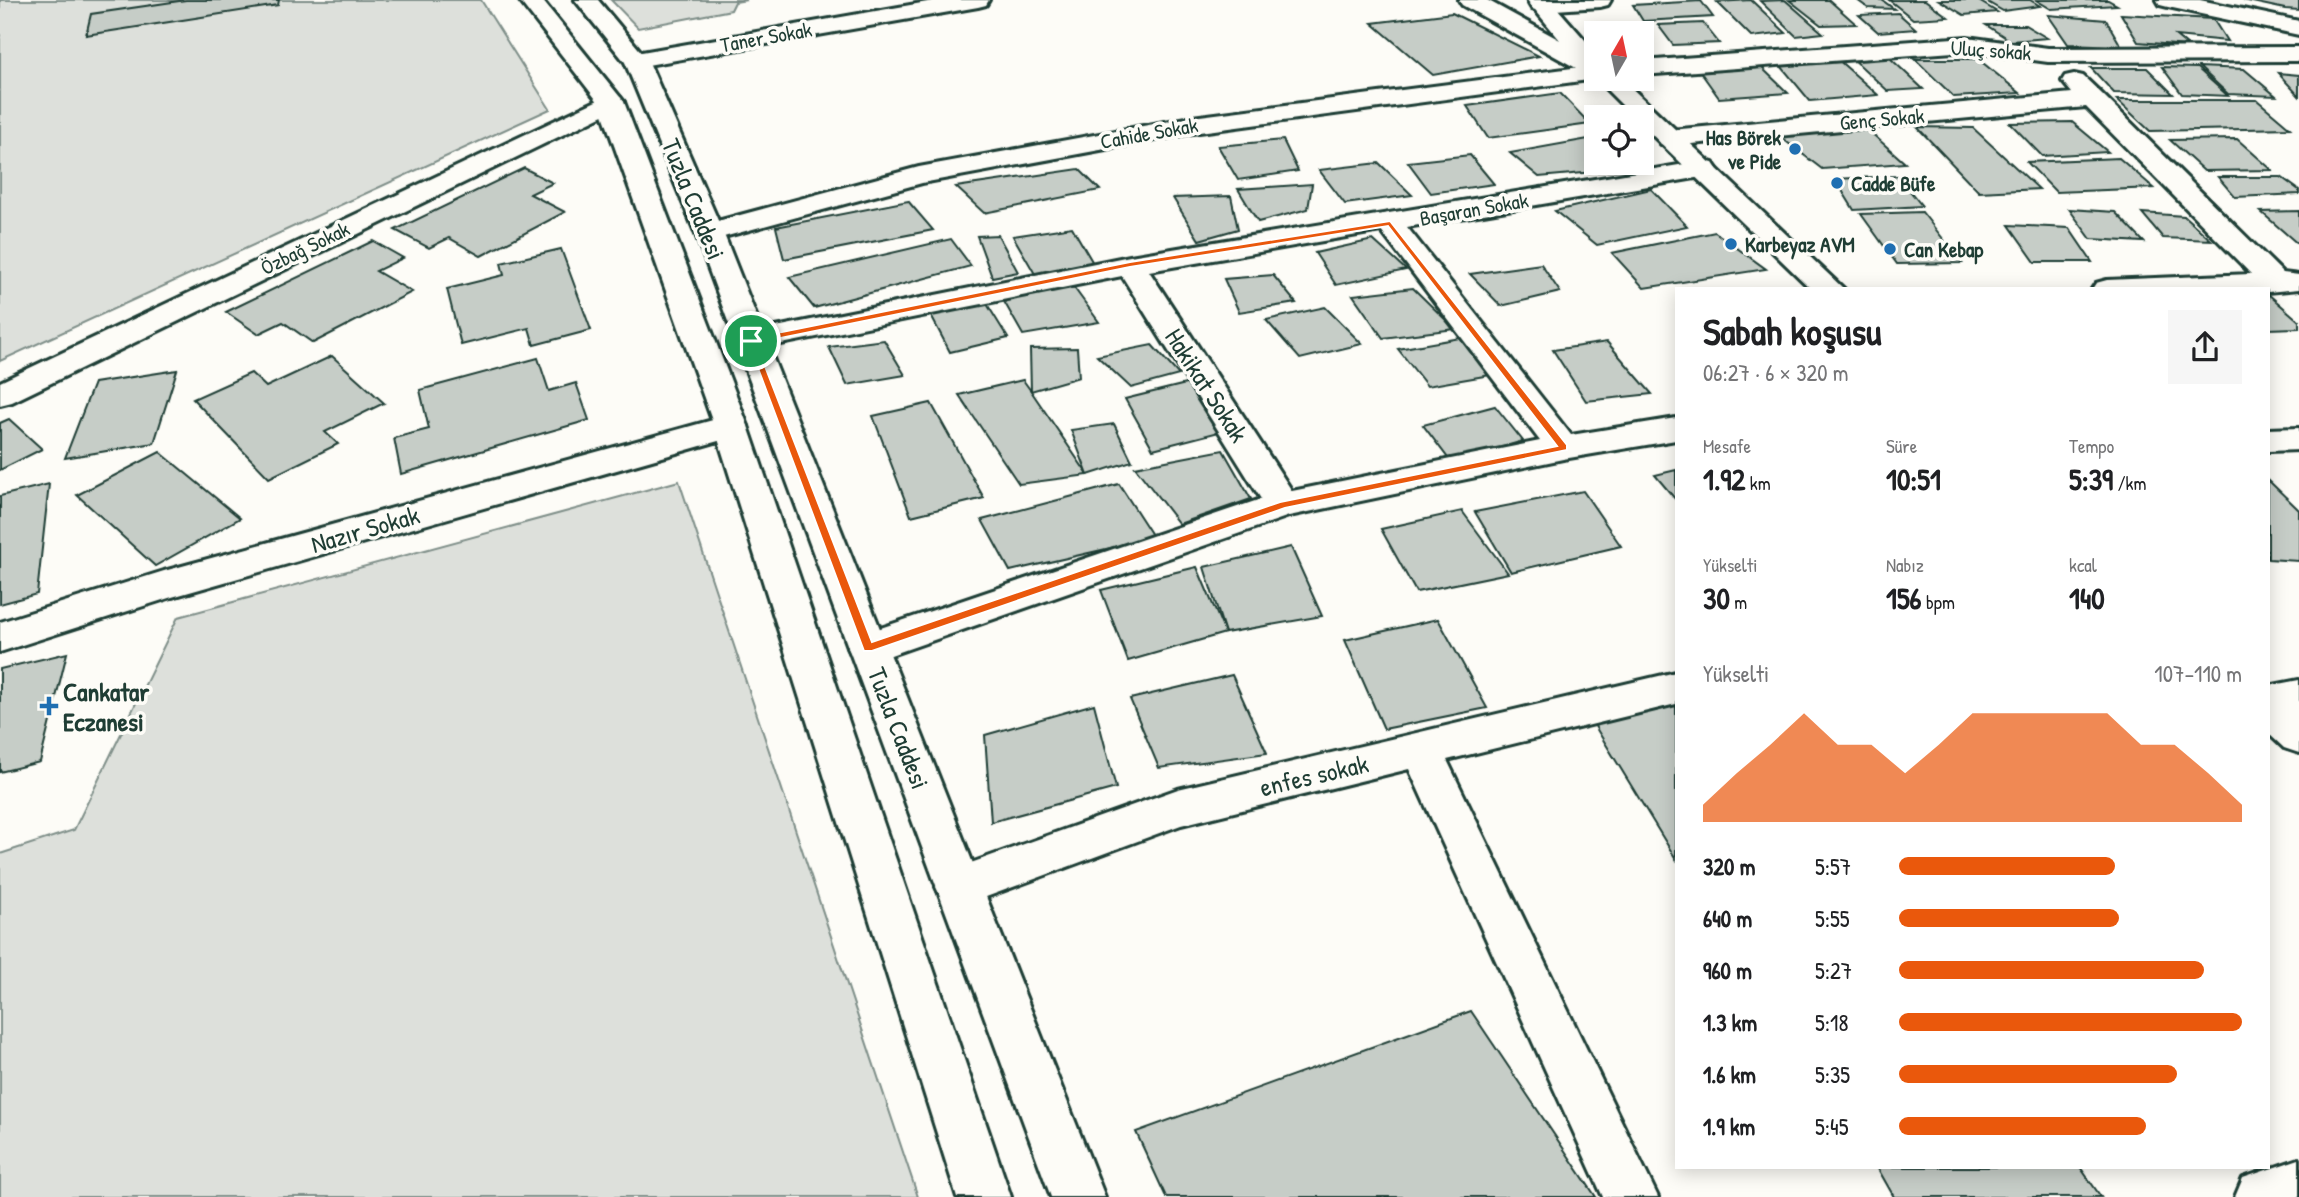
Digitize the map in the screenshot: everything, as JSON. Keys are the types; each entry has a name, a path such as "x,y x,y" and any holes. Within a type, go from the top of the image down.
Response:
{"street":[{"name":"Tuzla Caddesi","path":"530,0 611,102 731,426 984,1197"},
{"name":"Tuzla Caddesi","path":"586,0 636,60 709,232 1078,1197"},
{"name":"Taner Sokak","path":"636,60 978,0"},
{"path":"1470,0 1584,62"},
{"path":"1539,2 1600,0"},
{"path":"2168,0 2299,28"},
{"path":"1539,2 1584,55"},
{"name":"Uluç sokak","path":"1654,67 1967,44 2048,55 2299,54"},
{"path":"2048,55 2287,282"},
{"name":"Cahide Sokak","path":"709,232 919,175 1178,127 1584,71"},
{"path":"1621,91 1827,287"},
{"name":"Genç Sokak","path":"1670,138 2093,99"},
{"name":"Özbağ Sokak","path":"0,395 611,102"},
{"name":"Başaran Sokak","path":"751,341 1130,265 1703,169"},
{"path":"1390,223 1563,448"},
{"name":"Hakikat Sokak","path":"1130,265 1283,505"},
{"path":"2158,287 2287,282"},
{"name":"Nazır Sokak","path":"0,637 164,585 731,426"},
{"path":"868,648 1283,505 1563,448 1675,429"},
{"path":"2270,440 2299,439"},
{"name":"enfes sokak","path":"959,887 1178,807 1675,688"},
{"path":"2270,703 2299,696"},
{"path":"2270,706 2299,736"},
{"path":"1421,749 1631,1197"},
{"path":"2262,1197 2299,1186"}],"shaded area":[{"path":"0,0 481,0 550,109 0,361"},
{"path":"611,0 747,0 735,2 731,10 638,28"},
{"path":"679,481 918,1197 0,1197 0,854 74,830 178,617"}],"building":[{"path":"186,0 279,0 278,5 86,35 91,14"},
{"path":"1751,0 1786,33 1752,37 1717,2"},
{"path":"1785,0 1823,33 1796,36 1760,1"},
{"path":"1789,0 1829,0 1856,24 1821,25"},
{"path":"1857,0 1882,0 1894,9 1868,8"},
{"path":"1889,0 1925,0 1948,17 1913,19"},
{"path":"1939,0 1977,0 1997,12 1964,15"},
{"path":"1984,0 2030,0 2040,6 2003,11"},
{"path":"2036,0 2108,0 2117,5 2051,9"},
{"path":"2243,0 2299,0 2299,10 2285,9"},
{"path":"1701,1 1713,17 1643,21 1633,5"},
{"path":"1452,13 1539,56 1433,75 1372,23"},
{"path":"1898,13 1916,29 1878,32 1859,15"},
{"path":"2121,14 2213,19 2227,41 2176,36 2188,46 2138,42"},
{"path":"2048,15 2106,20 2121,46 2068,44"},
{"path":"1703,23 1719,43 1673,45 1658,25"},
{"path":"1986,25 2025,25 2047,38 2011,41"},
{"path":"1836,58 1878,95 1810,101 1776,60"},
{"path":"1890,58 1923,89 1888,91 1853,59"},
{"path":"1915,59 1978,59 2020,93 1954,97"},
{"path":"1760,66 1788,93 1719,98 1699,70"},
{"path":"2162,67 2197,68 2228,96 2182,94"},
{"path":"2199,67 2244,69 2276,96 2228,94"},
{"path":"2091,68 2147,68 2173,94 2114,93"},
{"path":"2278,73 2299,75 2299,96"},
{"path":"1560,93 1584,118 1584,125 1488,138 1467,106"},
{"path":"2117,100 2257,100 2290,128 2150,131"},
{"path":"2072,122 2108,152 2042,156 2010,123"},
{"path":"1917,127 1973,128 2039,189 1979,192"},
{"path":"1868,130 1905,163 1822,169 1775,133"},
{"path":"2237,139 2272,170 2204,171 2170,140"},
{"path":"1283,140 1298,171 1238,180 1218,146"},
{"path":"1584,140 1584,173 1539,177 1510,153"},
{"path":"1470,155 1494,184 1431,193 1408,162"},
{"path":"2119,158 2154,188 2056,192 2027,162"},
{"path":"1379,163 1412,195 1345,204 1319,170"},
{"path":"524,168 553,183 530,194 565,212 481,256 449,238 429,248 395,230"},
{"path":"1079,169 1100,190 984,213 956,187"},
{"path":"1898,176 1922,206 1854,210 1835,179"},
{"path":"2218,177 2281,177 2299,190 2299,194 2235,197"},
{"path":"1312,184 1308,209 1258,222 1238,189"},
{"path":"1651,189 1687,226 1597,245 1555,211"},
{"path":"1231,196 1238,229 1199,240 1173,198"},
{"path":"908,201 933,230 784,259 776,227"},
{"path":"2069,209 2115,212 2144,242 2091,239"},
{"path":"2299,211 2299,245 2261,212"},
{"path":"1922,212 1962,263 1897,264 1861,214"},
{"path":"2142,213 2184,216 2211,240 2163,238"},
{"path":"2009,225 2069,228 2092,262 2035,262"},
{"path":"1072,227 1093,263 1035,274 1013,236"},
{"path":"1715,232 1766,269 1644,288 1612,253"},
{"path":"998,235 1018,272 992,277 977,236"},
{"path":"951,239 971,266 814,308 789,277"},
{"path":"1373,240 1406,270 1336,285 1315,253"},
{"path":"373,241 403,258 376,271 412,292 313,343 283,322 258,334 226,312"},
{"path":"561,249 591,330 534,345 529,328 461,345 447,289 504,275 501,263"},
{"path":"1541,264 1560,292 1501,306 1470,274"},
{"path":"1273,275 1296,303 1239,312 1224,279"},
{"path":"1072,285 1099,322 1023,335 1002,298"},
{"path":"1413,288 1455,329 1383,338 1353,295"},
{"path":"2270,296 2299,321 2299,328 2270,329"},
{"path":"987,304 1008,338 950,352 929,312"},
{"path":"1325,307 1362,344 1300,359 1266,320"},
{"path":"1460,338 1490,375 1427,386 1398,349"},
{"path":"884,340 905,375 847,385 829,347"},
{"path":"1607,342 1652,394 1586,401 1553,350"},
{"path":"1152,345 1179,375 1131,388 1097,356"},
{"path":"1077,348 1079,377 1031,391 1030,349"},
{"path":"332,356 384,403 325,432 338,444 269,478 193,399 251,373 266,387"},
{"path":"538,358 549,391 576,383 589,420 401,474 394,438 429,429 420,390"},
{"path":"177,370 154,443 65,458 94,383"},
{"path":"1023,380 1088,475 1019,484 959,395"},
{"path":"1194,382 1227,430 1153,449 1125,399"},
{"path":"931,403 984,498 911,516 873,416"},
{"path":"1495,406 1523,441 1451,462 1423,425"},
{"path":"9,419 42,449 0,470 0,423"},
{"path":"1114,424 1132,461 1088,475 1071,430"},
{"path":"1223,450 1251,499 1179,524 1135,467"},
{"path":"160,452 240,518 155,566 77,495"},
{"path":"1675,470 1675,499 1655,475"},
{"path":"2270,482 2299,510 2299,561 2270,559"},
{"path":"49,484 37,594 0,604 0,496"},
{"path":"1119,484 1154,538 1010,571 982,520"},
{"path":"1583,491 1621,546 1511,572 1475,512"},
{"path":"1462,511 1508,573 1416,592 1381,529"},
{"path":"1291,547 1322,616 1225,633 1204,567"},
{"path":"1197,567 1225,633 1128,661 1101,590"},
{"path":"1438,619 1487,708 1384,729 1345,640"},
{"path":"67,653 40,762 0,772 0,669"},
{"path":"1232,675 1267,753 1159,768 1130,699"},
{"path":"1675,688 1675,857 1585,710"},
{"path":"1094,704 1116,788 991,822 985,735"},
{"path":"1471,1011 1596,1197 1166,1197 1136,1132"},
{"path":"1878,1169 2081,1169 2101,1197 1894,1197"}],"place":[{"name":"Has Börek ve Pide","path":"1795,149"},
{"name":"Cadde Büfe","path":"1837,183"},
{"name":"Karbeyaz AVM","path":"1731,244"},
{"name":"Can Kebap","path":"1890,249"},
{"name":"Cankatar Eczanesi","path":"49,706"}],"route":[{"path":"1390,223 1563,448 1283,505 868,648 751,341 1130,265 1390,223"}]}
